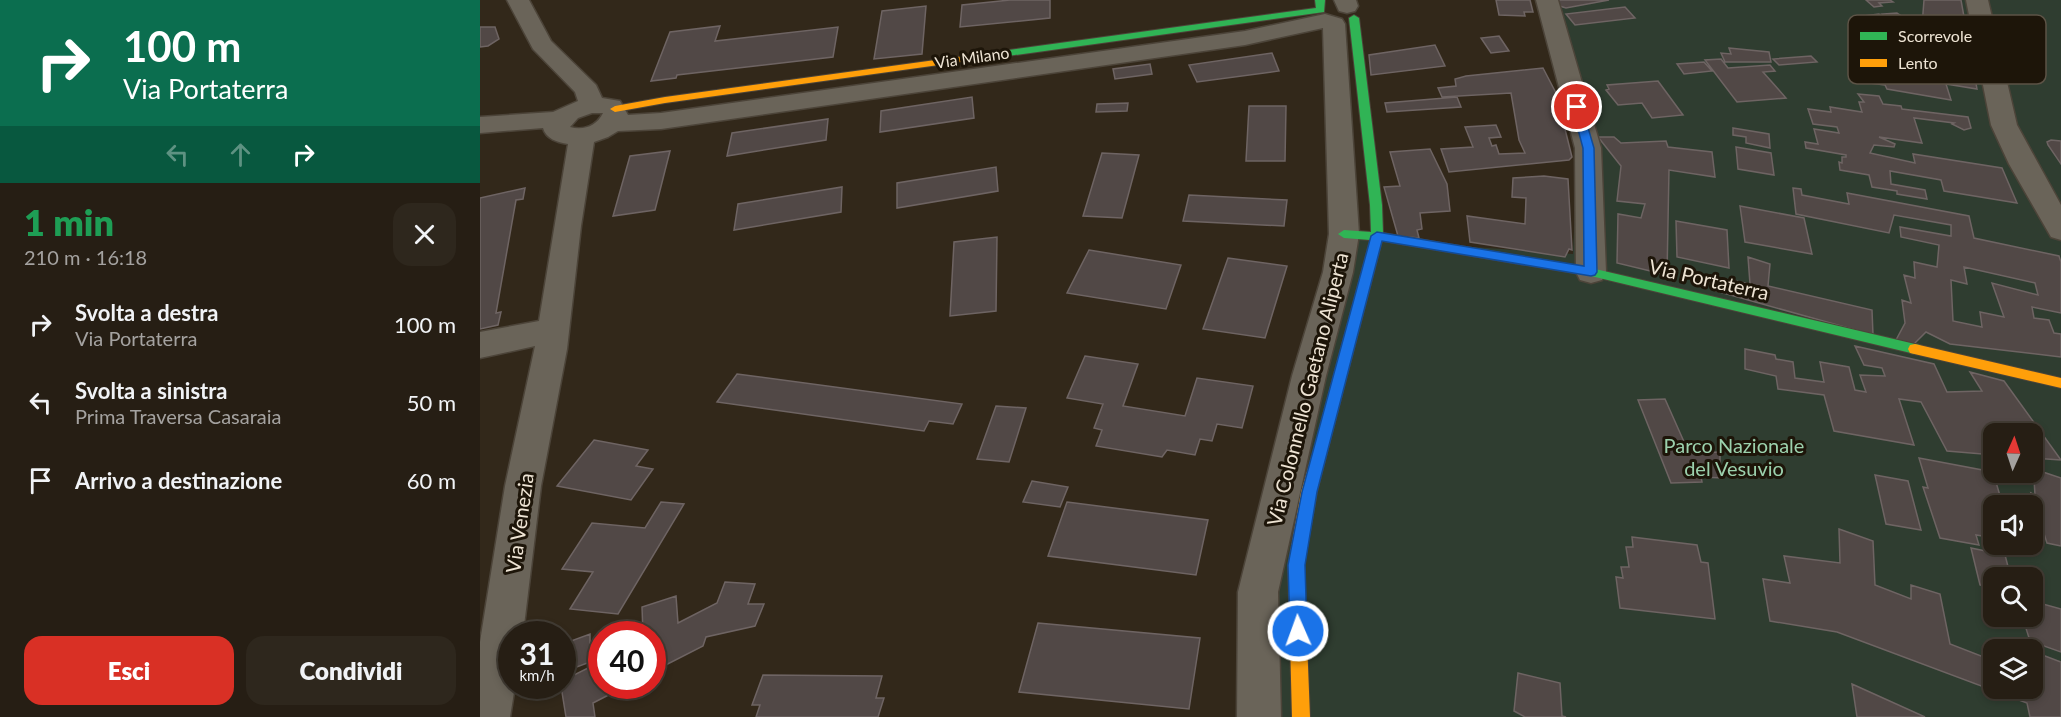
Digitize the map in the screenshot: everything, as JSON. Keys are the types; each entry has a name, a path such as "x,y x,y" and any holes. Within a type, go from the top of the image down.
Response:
{"street":[{"path":"518,0 540,44 587,90 586,120"},
{"path":"1547,0 1588,148 1591,272"},
{"path":"1977,0 1980,15"},
{"name":"Via Milano","path":"480,144 586,120 795,81 1335,11"},
{"name":"Via Milano","path":"480,125 586,120 661,121 1267,34 1335,11"},
{"name":"Via Colonnello Gaetano Aliperta","path":"1259,717 1258,591 1309,376 1338,273 1344,234 1340,111 1335,56 1335,11"},
{"name":"Via Colonnello Gaetano Aliperta","path":"1301,717 1296,565 1309,492 1377,236 1376,206 1335,11"},
{"name":"Via Milano","path":"1267,34 1303,36 1314,39 1335,56"},
{"path":"1995,84 2004,125 2023,164 2061,230"},
{"name":"Via Venezia","path":"488,717 508,600 523,486 554,330 567,225 586,120"},
{"name":"Via Portaterra","path":"1344,234 1377,236 1591,272 2061,383"},
{"path":"480,345 554,330"}],"green space":[{"name":"Parco Nazionale del Vesuvio","path":"1535,0 2061,0 2061,717 1243,717 1335,237 1573,254 1578,138"}],"building":[{"path":"1010,0 1050,0 1050,18 960,27 962,5"},
{"path":"1496,0 1530,0 1533,12 1524,12 1525,16 1499,15"},
{"path":"1553,0 1609,0 1566,8 1556,5"},
{"path":"1866,0 1893,2 1879,3 1882,6 1874,7"},
{"path":"1924,0 1961,0 1964,15 1923,15"},
{"path":"926,6 922,54 874,59 882,11"},
{"path":"1625,7 1635,18 1575,25 1566,14"},
{"path":"1897,13 1900,15 1883,15"},
{"path":"720,26 715,41 838,27 833,57 677,75 676,78 651,81 670,32"},
{"path":"480,27 495,27 499,39 488,46 480,47"},
{"path":"1499,36 1509,51 1491,53 1481,38"},
{"path":"1435,45 1445,66 1371,75 1369,55"},
{"path":"1729,48 1769,52 1771,62 1725,62 1721,53 1731,54"},
{"path":"1272,53 1279,71 1197,82 1189,65"},
{"path":"1811,56 1817,62 1779,65 1773,59"},
{"path":"1721,59 1728,68 1770,65 1775,71 1763,72 1786,98 1737,102 1705,60"},
{"path":"1704,62 1712,71 1684,74 1677,64"},
{"path":"1150,64 1152,74 1115,79 1113,69"},
{"path":"1543,68 1556,93 1572,157 1569,160 1449,172 1441,149 1473,147 1465,127 1496,125 1501,137 1489,138 1492,146 1496,145 1499,154 1525,153 1519,140 1511,93 1442,97 1438,88 1456,86 1455,79 1466,76"},
{"path":"1658,81 1683,115 1652,118 1642,103 1618,105 1606,90 1609,89 1607,85"},
{"path":"1878,84 1946,84 1951,100 1887,89 1885,85"},
{"path":"1946,84 1976,84 1977,89"},
{"path":"1858,94 1879,96 1883,104 1901,106 1902,109 1968,117 1971,128 1964,130 1952,124 1954,123 1914,118 1922,143 1879,137 1895,144 1894,147 1874,145 1870,153 1915,163 1913,154 2002,168 2017,203 1944,191 1941,180 1890,171 1891,184 1925,190 1927,199 1897,194 1897,191 1872,187 1869,175 1840,170 1839,162 1842,163 1842,157 1846,155 1806,148 1805,142 1818,144 1814,129 1839,133 1837,127 1813,124 1808,109 1831,112 1830,107 1862,112 1859,102 1864,102"},
{"path":"972,97 974,118 880,132 881,111"},
{"path":"1457,97 1461,107 1387,112 1385,103"},
{"path":"1128,103 1127,111 1096,112 1097,104"},
{"path":"1249,106 1286,106 1285,161 1246,161"},
{"path":"828,119 826,140 727,156 732,133"},
{"path":"1733,128 1769,134 1770,148 1746,143 1746,137 1733,135"},
{"path":"1598,137 1614,137 1621,143 1666,141 1668,147 1712,152 1715,177 1669,170 1667,275 1617,263 1618,214 1641,218 1645,204 1617,201 1621,166"},
{"path":"2061,141 2061,164 2048,145 2047,142"},
{"path":"1736,147 1771,153 1774,175 1738,169"},
{"path":"1430,149 1447,184 1450,211 1420,213 1422,229 1417,230 1419,238 1398,236 1384,187 1400,186 1390,152"},
{"path":"670,151 655,210 613,216 630,156"},
{"path":"1102,153 1139,155 1122,218 1083,216"},
{"path":"996,167 998,191 897,208 897,183"},
{"path":"1544,176 1568,179 1572,250 1569,249 1565,257 1470,242 1467,216 1525,224 1526,198 1512,197 1513,178"},
{"path":"842,187 841,212 734,230 738,204"},
{"path":"525,188 523,199 516,200 496,313 501,312 498,325 480,329 480,198"},
{"path":"1793,188 1801,189 1802,195 1849,204 1847,193 1969,216 1974,238 2059,256 2061,313 2032,307 2034,318 2049,320 2054,333 2061,334 2061,357 1950,344 1926,332 1913,345 1896,340 1905,323 1902,300 1911,303 1904,275 1915,278 1914,262 1937,267 1939,245 1901,237 1900,227 1951,236 1951,225 1894,215 1889,233 1796,214","holes":["1964,267 2035,283 2038,295 1992,283 2004,317 1980,312 1982,327 1953,321 1951,280 1967,284"]},
{"path":"1189,195 1287,200 1284,226 1183,221"},
{"path":"1740,206 1804,218 1812,254 1745,242"},
{"path":"1676,221 1727,230 1729,268 1677,257"},
{"path":"997,237 996,311 950,316 954,242"},
{"path":"1089,250 1181,265 1166,309 1067,293"},
{"path":"1748,257 1770,264 1768,286 1872,310 1873,335 1716,291 1715,277 1750,284"},
{"path":"1228,258 1287,266 1265,338 1203,329"},
{"path":"1855,346 1934,364 1947,392 1982,391 1970,372 2004,381 2034,423 1983,423 1983,454 1947,451 1921,402 1899,399 1914,445 1834,431 1824,395 1778,389 1776,376 1745,369 1745,349 1775,355 1776,359 1793,362 1795,378 1824,382 1820,362 1849,367 1855,390 1866,392 1860,375 1885,376 1882,368 1864,365"},
{"path":"1085,356 1138,364 1123,406 1185,416 1197,378 1253,386 1242,428 1217,424 1212,441 1200,439 1195,455 1167,450 1162,457 1096,446 1102,430 1094,428 1103,404 1067,398"},
{"path":"737,374 962,404 953,424 929,421 924,431 717,402"},
{"path":"1665,399 1689,453 1720,452 1720,468 1723,478 1701,477 1702,482 1671,483 1638,400"},
{"path":"996,406 1026,408 1009,462 977,459"},
{"path":"2043,435 2061,460 2043,459"},
{"path":"594,440 648,450 636,466 653,469 631,500 557,486"},
{"path":"1919,458 1983,470 1983,483 1996,483 2000,495 1983,495 1983,536 1976,535 1979,545 1940,538 1923,487 1928,488"},
{"path":"2043,472 2061,478 2061,546 2047,543 2043,530 2043,495 2035,495 2034,483 2043,483"},
{"path":"1875,475 1908,481 1921,530 1886,524"},
{"path":"1032,481 1068,487 1060,507 1023,502"},
{"path":"661,502 684,504 618,614 570,609 593,572 562,569 592,523 645,528"},
{"path":"1067,502 1208,520 1196,575 1048,556"},
{"path":"1839,529 1873,541 1875,585 1911,599 1911,585 1940,594 1950,644 1983,657 1983,687 1837,632 1770,621 1763,579 1790,583 1784,556 1840,563"},
{"path":"1632,537 1697,545 1701,562 1708,563 1715,619 1620,608 1616,577 1623,578 1621,567 1629,567 1626,547 1633,547"},
{"path":"1971,548 1983,550 1983,555 2005,555 2008,567 1983,567 1983,586 1980,585"},
{"path":"725,582 755,584 748,604 764,604 755,626 706,637 703,646 666,665 666,621 643,621 642,607 676,596 678,623 717,603"},
{"path":"2043,604 2061,609 2061,652 2043,646 2043,639 2029,639 2026,627 2043,627"},
{"path":"1038,623 1200,638 1189,709 1019,692"},
{"path":"588,635 588,663 576,667 576,639"},
{"path":"2043,655 2061,662 2061,717 2030,717 2027,703 2016,699 2043,699"},
{"path":"588,668 588,699 601,699 593,703 595,717 566,717 563,699 576,699 576,674"},
{"path":"1518,673 1560,683 1562,716 1566,717 1525,717 1514,711"},
{"path":"763,675 882,676 876,698 884,698 878,717 756,717 760,705 752,705"},
{"path":"1852,684 1925,717 1857,717"}],"traffic: fast":[{"path":"972,58 1321,10 1320,0"},
{"path":"1323,441 1377,236 1376,205 1354,18"},
{"path":"1344,234 1377,236 1591,272 1915,349"}],"traffic: slow":[{"path":"615,109 665,100 972,58"},
{"path":"1915,349 2061,383"},
{"path":"1301,717 1296,565 1309,492 1323,441"}],"route":[{"path":"1298,631 1296,565 1309,492 1377,236 1591,272 1588,148 1577,107"}]}
